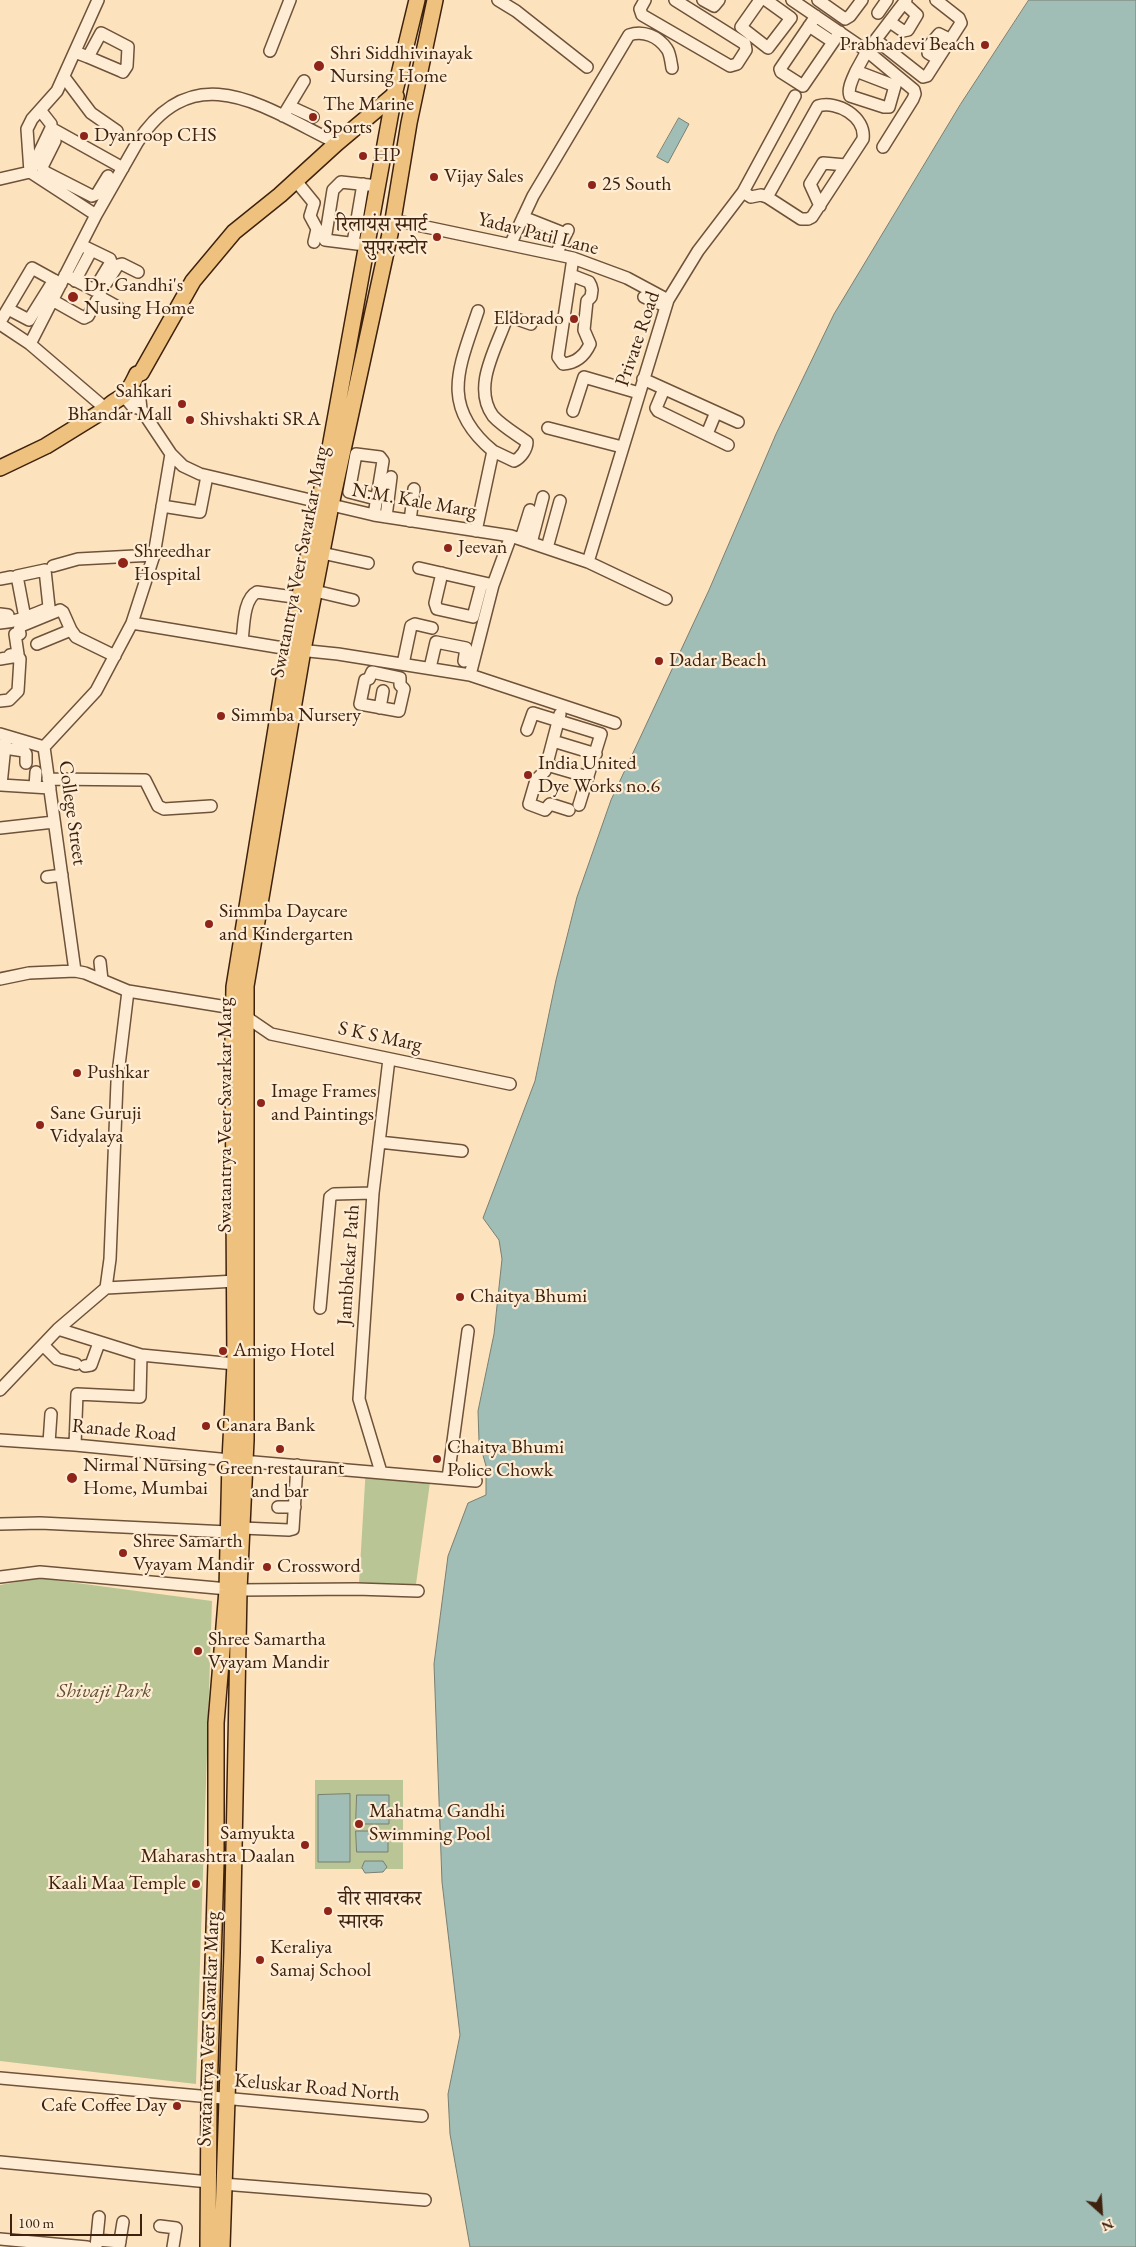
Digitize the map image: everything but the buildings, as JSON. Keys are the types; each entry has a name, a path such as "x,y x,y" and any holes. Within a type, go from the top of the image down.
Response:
{"main road":[{"name":"Swatantrya Veer Savarkar Marg","path":"208,2247 226,2099 232,1952 233,1590 237,1461 239,1034 233,1008 234,987 296,649 314,591 322,553 327,464 359,244 370,185 417,0"},
{"name":"Swatantrya Veer Savarkar Marg","path":"237,1461 234,1176 230,1131 239,1034 247,1017 246,986 296,649 301,598 324,504 344,474 393,220 414,99 435,0"},
{"path":"0,468 46,446 106,409 111,402 129,395 143,377 141,373 194,281 234,232 296,181 337,142 394,95 414,99"},
{"name":"Swatantrya Veer Savarkar Marg","path":"222,2247 210,2097 216,1863 216,1723 233,1590"}],"street":[{"path":"30,172 27,129 32,119 57,91 98,0"},
{"path":"270,51 290,0"},
{"path":"498,0 587,67"},
{"path":"645,0 640,9 642,15 730,66 737,64 746,50 745,44 675,0"},
{"path":"703,0 714,6 719,0"},
{"path":"760,0 741,27 768,48 792,19 781,4 766,0"},
{"path":"792,0 805,3 812,21 867,51 911,85 916,94 883,147"},
{"path":"818,0 845,18 850,16 862,0"},
{"path":"876,40 923,77 928,75 961,23 959,18 936,0"},
{"path":"878,13 885,1"},
{"path":"856,71 867,51 905,2 917,15 908,30 903,31 890,22"},
{"path":"812,21 780,69 781,72 803,86 839,37"},
{"path":"511,243 533,196 629,35 639,32 648,34 659,41 668,49 672,68"},
{"path":"75,52 88,57"},
{"path":"64,76 91,113 117,131"},
{"path":"286,111 304,80"},
{"path":"80,198 94,196 123,168 142,136 158,118 170,108 198,95 210,93 230,95 313,117"},
{"name":"Private Road","path":"588,562 661,314 698,251 743,192 795,96"},
{"path":"743,192 751,197 764,196 801,219 812,217 863,139 864,131 860,121 836,104 827,103 811,108 806,114 764,196"},
{"path":"30,172 40,160 52,137 52,124 40,110"},
{"path":"286,111 337,142"},
{"path":"52,137 123,168"},
{"path":"40,160 50,180"},
{"path":"820,206 810,184 823,163 846,165"},
{"path":"0,178 30,172 50,180 80,198 96,216"},
{"path":"296,181 313,200 310,220 317,229 318,240"},
{"path":"30,344 96,216 108,182"},
{"path":"318,240 335,186 341,182 370,185"},
{"path":"523,217 567,232 556,254"},
{"name":"Yadav Patil Lane","path":"393,220 479,239 511,243 573,258 626,278 642,297 668,300"},
{"path":"318,240 359,244"},
{"path":"63,280 97,300 117,308 99,296 100,287 111,260 81,245"},
{"path":"8,309 29,320 63,280 90,253"},
{"path":"571,275 589,282 592,290 591,297 587,301 584,330 590,344 580,358 563,364 558,357 573,258"},
{"path":"106,409 30,344 0,323 32,268 92,290 100,287 120,264 138,272"},
{"path":"642,297 662,305 661,314"},
{"path":"52,300 84,318 88,316 97,300"},
{"path":"478,311 461,361 457,393 464,414 480,440 493,451 514,461 520,458 528,444 494,416 488,407 484,392 485,377 506,320 514,318 531,324"},
{"path":"573,411 584,376 639,393"},
{"path":"643,380 738,422"},
{"path":"664,389 656,408 658,411 728,445"},
{"name":"N.M. Kale Marg","path":"129,395 140,400 140,408 171,454 183,466 208,476 380,516 548,544 666,599"},
{"path":"707,434 716,412"},
{"path":"548,428 622,447"},
{"path":"476,531 493,451"},
{"name":"College Street","path":"75,971 76,935 62,875 44,747 96,692 132,623 154,555 171,454"},
{"path":"376,499 350,493 348,490 344,474 356,454 381,458 383,461 376,499 380,516"},
{"path":"162,506 200,512 208,476"},
{"path":"380,516 391,477"},
{"path":"442,573 435,603 437,609 473,617 488,584 524,539 543,497"},
{"path":"410,521 411,500"},
{"path":"548,544 560,501"},
{"path":"524,539 530,510"},
{"path":"322,553 368,563"},
{"path":"53,566 78,559 154,555"},
{"path":"419,568 488,584"},
{"path":"470,674 488,584"},
{"path":"314,591 352,600"},
{"path":"242,641 249,601 254,594 301,598"},
{"path":"0,657 18,654 18,634 21,626 60,610 63,612 76,637 115,656"},
{"path":"427,668 435,615"},
{"path":"3,617 25,618"},
{"path":"132,623 470,674 615,723"},
{"path":"403,664 411,626 415,624 432,628"},
{"path":"37,644 71,630"},
{"path":"427,668 436,642 466,648 464,661"},
{"path":"0,657 18,656 20,659 18,691 9,700 0,701"},
{"path":"386,675 388,662"},
{"path":"371,672 400,677 399,685 404,689 399,711 380,708 361,705 360,702 365,680 369,679 371,672"},
{"path":"380,708 383,691"},
{"path":"527,730 532,713 558,722 600,734 601,737 596,754 574,807 550,804 545,810 529,804 536,780 545,772 547,765 553,741 558,722 562,706"},
{"path":"44,747 3,735 5,748 1,785 35,787 49,784 145,780 158,806 164,809 211,806"},
{"path":"553,741 596,754"},
{"path":"5,748 24,751 26,763"},
{"path":"547,765 588,776"},
{"path":"35,787 36,772"},
{"path":"0,828 54,822"},
{"path":"47,877 62,875"},
{"path":"100,962 102,980"},
{"path":"0,979 29,973 75,971 128,991 233,1008"},
{"path":"106,1288 110,1260 117,1082 128,991"},
{"name":"S K S Marg","path":"233,1008 271,1034 510,1084"},
{"path":"239,1034 271,1034"},
{"name":"Jambhekar Path","path":"381,1472 358,1399 373,1193 389,1058"},
{"path":"379,1142 462,1151"},
{"path":"320,1308 330,1197 334,1194 373,1193"},
{"path":"0,1390 58,1329 106,1288 236,1281"},
{"path":"58,1329 141,1355 235,1364"},
{"path":"448,1478 468,1331"},
{"path":"43,1345 57,1359 81,1365 91,1365 98,1343"},
{"path":"75,1444 73,1421 77,1394 140,1397 141,1355"},
{"path":"52,1414 52,1437"},
{"name":"Ranade Road","path":"0,1440 52,1437 75,1444 237,1461 476,1480"},
{"path":"0,1524 40,1523 235,1530 291,1530 294,1526 297,1465"},
{"path":"278,1507 295,1507"},
{"path":"0,1577 40,1572 233,1590 356,1589 418,1591"},
{"name":"Keluskar Road North","path":"0,2078 422,2116"},
{"path":"0,2162 216,2183 425,2200"},
{"path":"100,2217 96,2243 120,2244 122,2222"},
{"path":"160,2226 176,2228 173,2247"},
{"path":"0,2239 87,2247"}],"green space":[{"path":"366,1466 431,1475 416,1584 359,1583"},
{"name":"Shivaji Park","path":"39,1578 212,1601 196,2084 0,2061 0,1585"},
{"name":"Mahatma Gandhi Swimming Pool","path":"315,1780 403,1780 403,1869 315,1869"}],"water":[{"path":"1029,0 1136,0 1136,2247 470,2247 450,2134 448,2094 460,2035 442,1882 434,1664 448,1556 468,1503 486,1495 486,1466 479,1441 478,1411 494,1334 502,1259 499,1240 483,1218 535,1081 556,980 577,897 611,800 709,590 776,434 834,314 960,105"},
{"path":"679,118 689,124 668,163 657,157"},
{"path":"350,1794 350,1862 318,1862 318,1795"},
{"path":"357,1795 389,1795 389,1824 356,1824"},
{"path":"356,1831 388,1831 388,1852 357,1852"},
{"path":"365,1861 383,1861 387,1867 383,1872 365,1873 362,1868"}],"place":[{"name":"Prabhadevi Beach","path":"985,45"},
{"name":"Shri Siddhivinayak Nursing Home","path":"319,66"},
{"name":"The Marine Sports","path":"313,117"},
{"name":"Dyanroop CHS","path":"84,136"},
{"name":"HP","path":"363,156"},
{"name":"Vijay Sales","path":"434,177"},
{"name":"25 South","path":"592,185"},
{"name":"रिलायंस स्मार्ट सुपर स्टोर","path":"437,237"},
{"name":"Dr. Gandhi's Nusing Home","path":"73,297"},
{"name":"Eldorado","path":"574,319"},
{"name":"Sahkari Bhandar Mall","path":"182,404"},
{"name":"Shivshakti SRA","path":"190,420"},
{"name":"Jeevan","path":"448,548"},
{"name":"Shreedhar Hospital","path":"123,563"},
{"name":"Dadar Beach","path":"659,661"},
{"name":"Simmba Nursery","path":"221,716"},
{"name":"India United Dye Works no.6","path":"528,775"},
{"name":"Simmba Daycare and Kindergarten","path":"209,924"},
{"name":"Pushkar","path":"77,1073"},
{"name":"Image Frames and Paintings","path":"261,1103"},
{"name":"Sane Guruji Vidyalaya","path":"40,1125"},
{"name":"Chaitya Bhumi","path":"460,1297"},
{"name":"Amigo Hotel","path":"223,1351"},
{"name":"Canara Bank","path":"206,1426"},
{"name":"Green restaurant and bar","path":"280,1449"},
{"name":"Chaitya Bhumi Police Chowk","path":"437,1459"},
{"name":"Nirmal Nursing Home, Mumbai","path":"72,1478"},
{"name":"Shree Samarth Vyayam Mandir","path":"123,1553"},
{"name":"Crossword","path":"267,1567"},
{"name":"Shree Samartha Vyayam Mandir","path":"198,1651"},
{"name":"Mahatma Gandhi Swimming Pool","path":"359,1824"},
{"name":"Samyukta Maharashtra Daalan","path":"305,1845"},
{"name":"Kaali Maa Temple","path":"196,1884"},
{"name":"वीर सावरकर स्मारक","path":"328,1911"},
{"name":"Keraliya Samaj School","path":"260,1960"},
{"name":"Cafe Coffee Day","path":"177,2106"}]}
